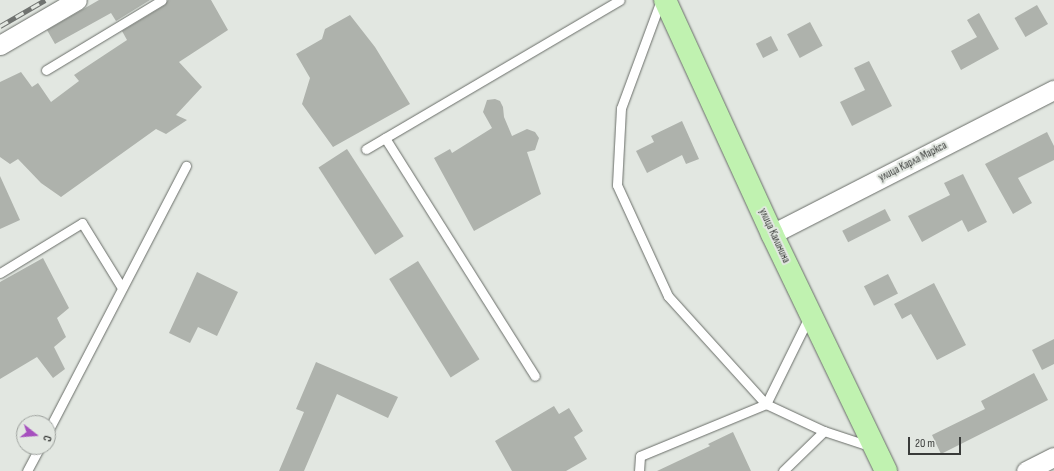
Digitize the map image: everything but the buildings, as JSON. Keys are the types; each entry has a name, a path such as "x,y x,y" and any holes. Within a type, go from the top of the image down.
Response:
{"main road":[{"name":"улица Калинина","path":"665,0 772,234 886,471"}],"street":[{"path":"0,45 77,0"},
{"name":"улица Карла Маркса","path":"772,234 1054,90"},
{"path":"1026,471 1054,457"}],"lane":[{"path":"46,70 162,0"},
{"path":"366,149 620,0"},
{"path":"661,0 620,108 617,185 668,296 766,404 824,431 875,448"},
{"path":"385,138 535,376"},
{"path":"56,416 186,166"},
{"path":"0,272 82,223 122,288"},
{"path":"639,471 640,456 766,404 810,314"},
{"path":"783,471 824,431"},
{"path":"27,471 36,455"}],"railway":[{"path":"0,26 45,0"}]}
